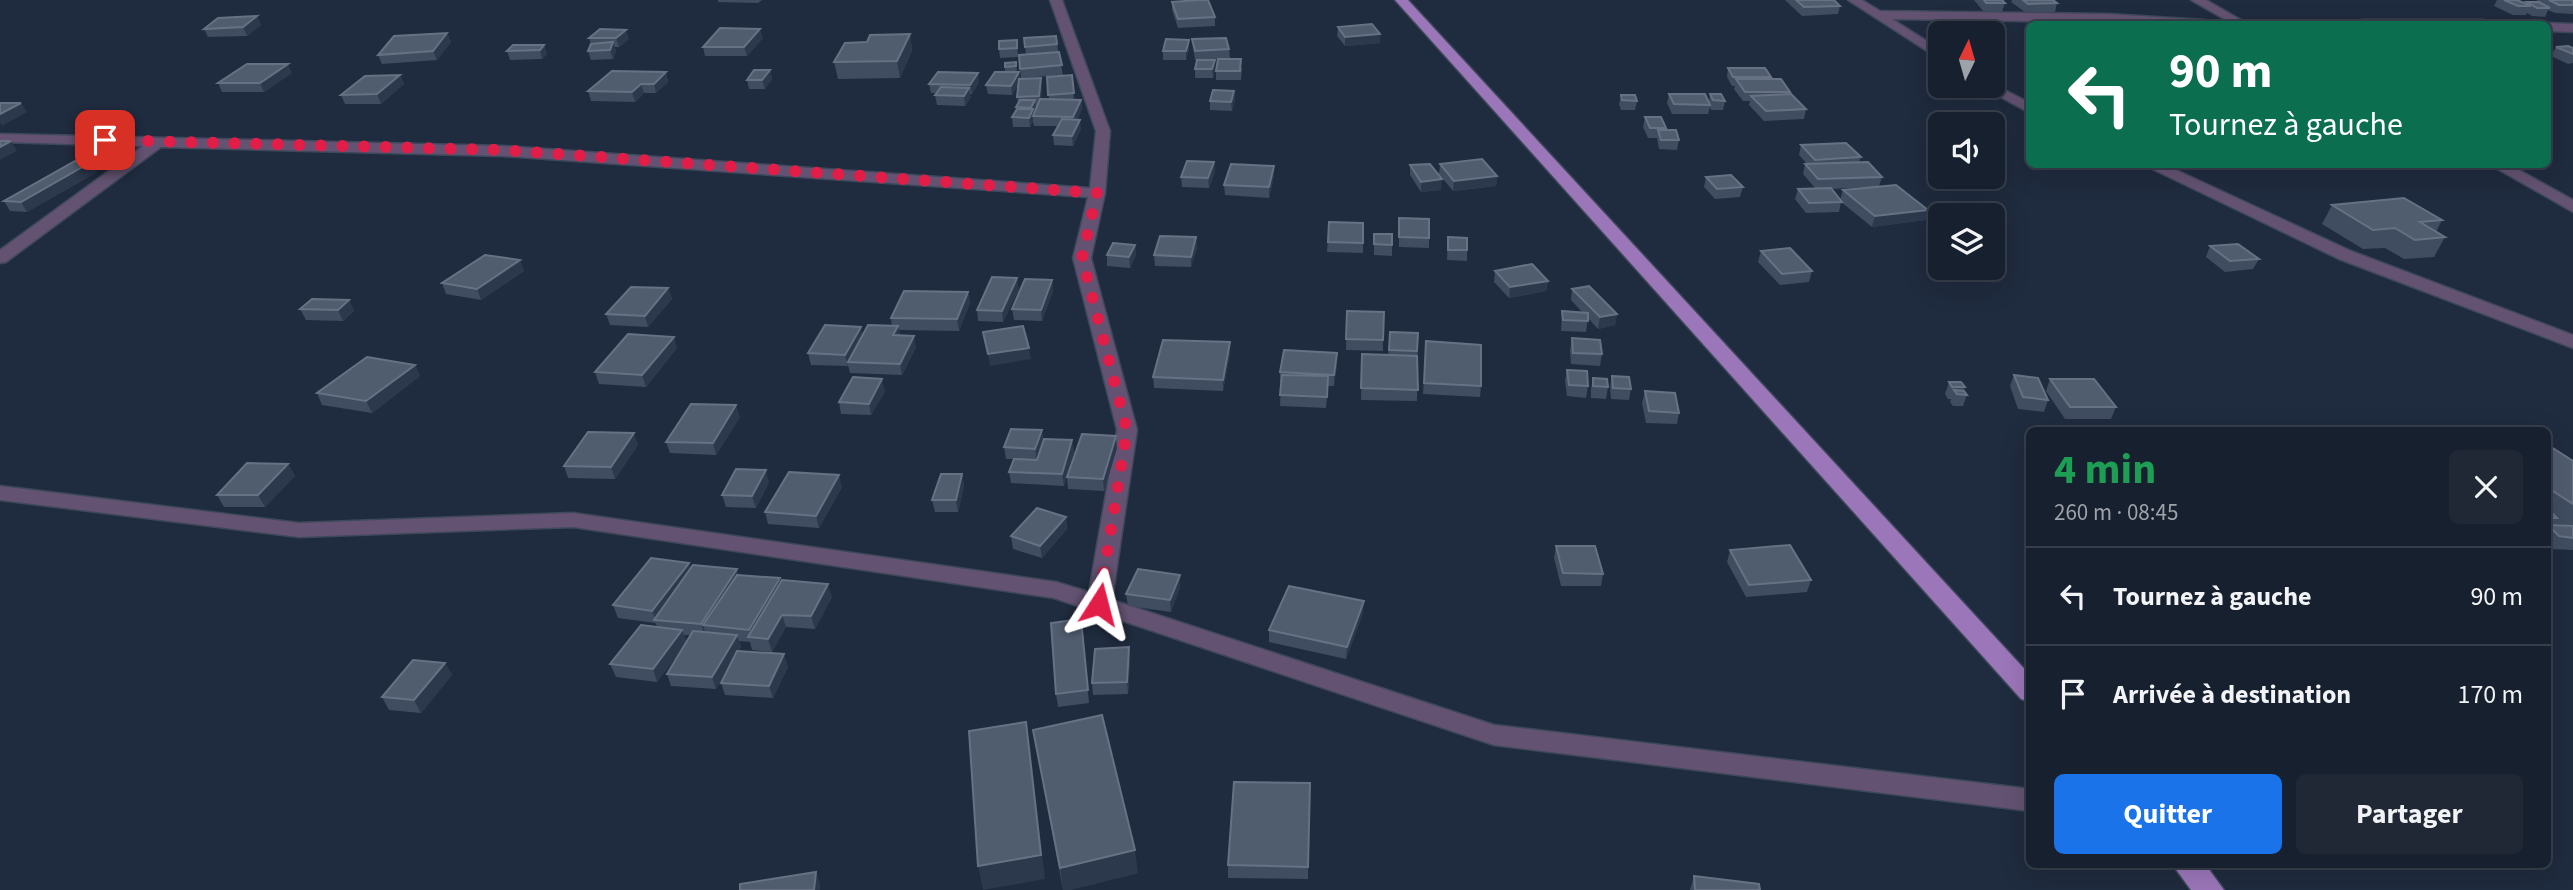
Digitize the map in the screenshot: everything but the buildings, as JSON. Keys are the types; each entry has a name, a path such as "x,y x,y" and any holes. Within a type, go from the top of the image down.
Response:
{"main road":[{"path":"1401,0 2026,688"},
{"path":"2189,868 2208,890"}],"street":[{"path":"1056,0 1103,131 1097,193 1082,258 1127,430 1099,604"},
{"path":"1854,0 1928,48"},
{"path":"2197,0 2236,21"},
{"path":"1878,15 2156,21"},
{"path":"2551,27 2573,28"},
{"path":"2006,96 2026,107"},
{"path":"0,138 503,150 1097,193"},
{"path":"0,258 158,142"},
{"path":"2158,168 2345,255 2573,342"},
{"path":"2503,168 2573,207"},
{"path":"0,493 299,530 573,520 1056,590 1494,735 2026,800"}],"route":[{"path":"105,140 503,150 1097,193 1082,258 1127,430 1099,604"}]}
